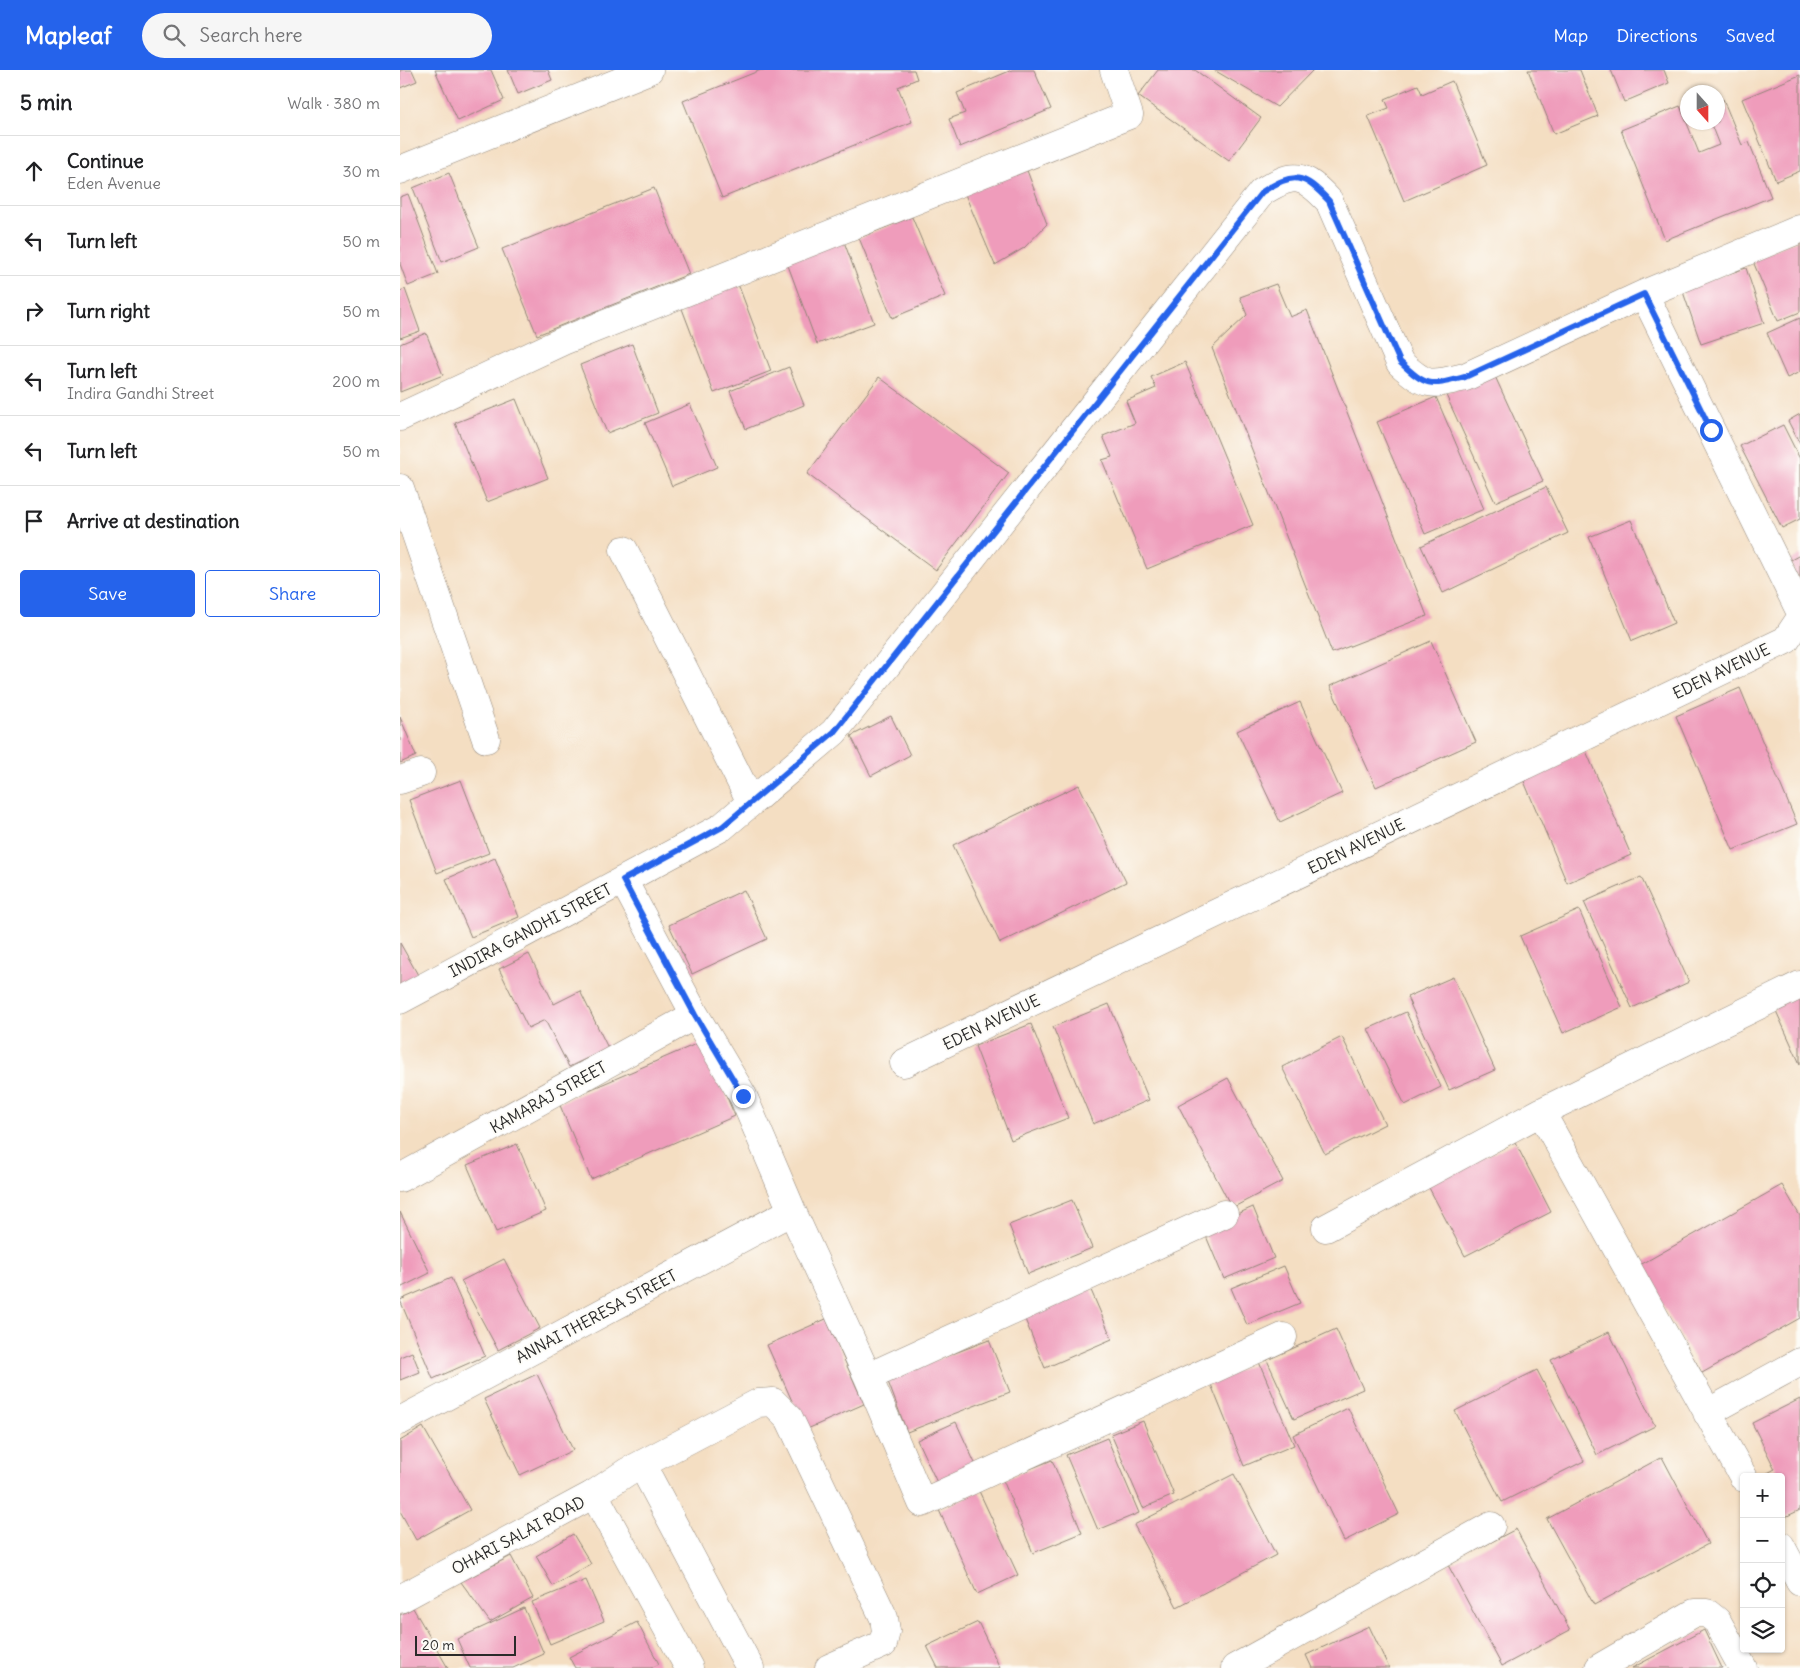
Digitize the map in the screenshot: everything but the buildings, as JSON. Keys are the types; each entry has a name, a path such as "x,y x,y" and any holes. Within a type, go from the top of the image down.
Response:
{"street":[{"path":"400,170 649,70"},
{"path":"400,417 563,341 1129,115 1114,70"},
{"name":"INDIRA GANDHI STREET","path":"400,1000 722,827 834,732 1262,192 1282,180 1300,178 1314,186 1329,201 1400,362 1416,377 1433,385 1465,377 1644,294"},
{"path":"1800,229 1644,294 1800,611"},
{"path":"400,488 486,739"},
{"path":"624,550 751,802"},
{"name":"EDEN AVENUE","path":"904,1064 1786,640 1800,619"},
{"path":"623,880 695,1015 743,1096 792,1211 868,1376 922,1503 1283,1338"},
{"path":"1326,1228 1541,1112 1800,986"},
{"name":"KAMARAJ STREET","path":"400,1178 695,1015"},
{"path":"1541,1112 1741,1473"},
{"name":"ANNAI THERESA STREET","path":"400,1421 792,1211"},
{"path":"868,1376 1224,1214"},
{"path":"1707,1413 1800,1362"},
{"path":"594,1494 642,1465 758,1403 773,1402 789,1418 884,1618 886,1631 883,1644 829,1668"},
{"path":"642,1465 750,1668"},
{"name":"OHARI SALAI ROAD","path":"400,1599 594,1494 689,1668"},
{"path":"1235,1668 1491,1526"},
{"path":"1785,1554 1800,1582"},
{"path":"1599,1668 1694,1613 1707,1613 1718,1621 1743,1668"}],"route":[{"path":"743,1096 695,1015 623,880 722,827 834,732 1262,192 1282,180 1300,178 1314,186 1329,201 1400,362 1416,377 1433,385 1465,377 1644,294 1711,430"}]}
